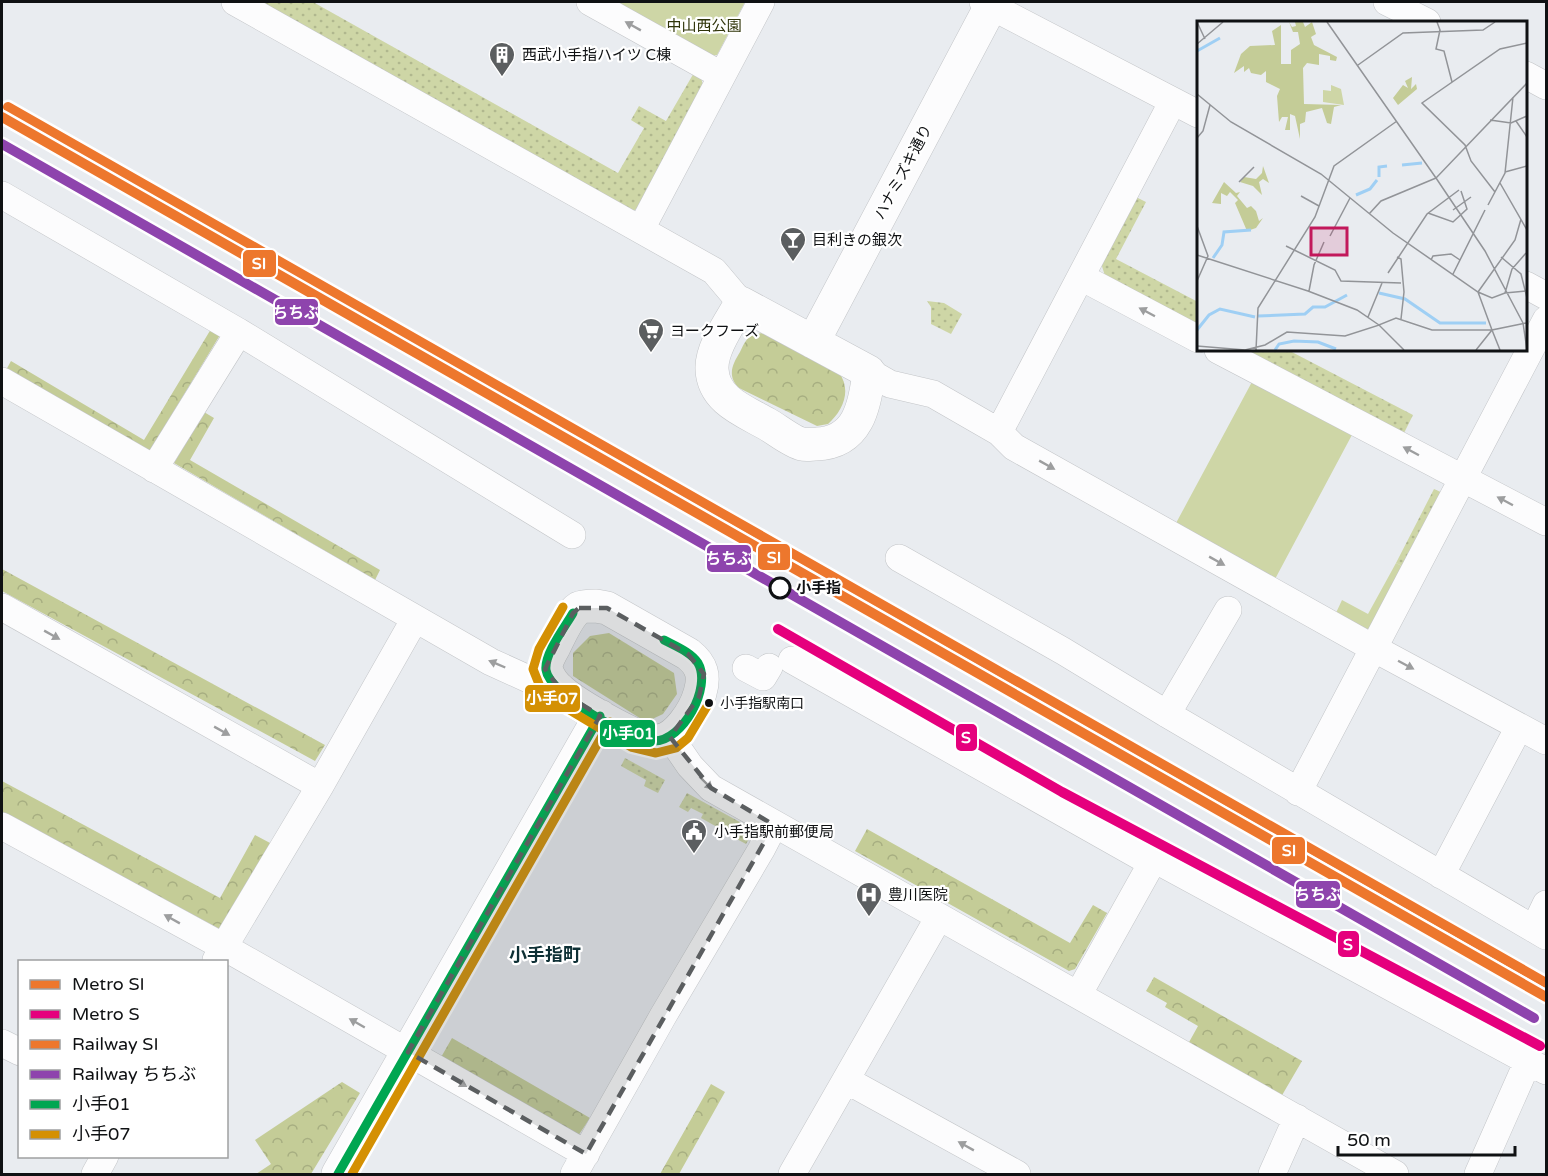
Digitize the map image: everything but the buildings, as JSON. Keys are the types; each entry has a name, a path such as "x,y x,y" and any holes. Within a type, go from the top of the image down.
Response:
{"street":[{"path":"235,2 714,271 741,303 897,386 933,394 999,432 1014,447 1375,649 1546,741"},
{"path":"590,2 721,75"},
{"path":"641,229 761,2"},
{"path":"1388,2 1425,21"},
{"path":"989,3 1197,113"},
{"name":"ハナミズキ通り","path":"813,342 989,3"},
{"path":"1527,76 1546,86"},
{"path":"999,432 1173,100"},
{"path":"2,195 238,332 572,535"},
{"path":"1080,277 1197,338"},
{"path":"1527,286 1546,296"},
{"path":"741,303 721,337 711,367 714,384 724,399 802,444 828,444 847,434 862,412 869,372"},
{"path":"1298,792 1546,320"},
{"path":"154,469 238,332"},
{"path":"1220,351 1546,522"},
{"path":"2,381 491,662 534,681 551,682"},
{"path":"899,558 1063,651 1298,792 1540,932 1546,904"},
{"path":"596,606 607,608 698,662 704,674 699,697 680,729 670,737 656,741 636,736 600,716 562,692 551,682 545,669 549,654 573,613 579,608 596,606"},
{"path":"2,607 320,786"},
{"path":"1167,714 1228,610"},
{"path":"219,954 416,620"},
{"path":"769,665 1152,863"},
{"path":"338,1174 600,716"},
{"path":"1441,875 1519,727"},
{"path":"670,737 690,766 711,788 1395,1174"},
{"path":"2,826 219,954 408,1052 580,1164 774,825"},
{"path":"1078,995 1155,859 1537,1066 1478,1174"},
{"path":"792,1174 939,917"},
{"path":"2,1043 18,1051"},
{"path":"846,1080 1017,1174"},
{"path":"1272,1174 1297,1118"},
{"path":"95,1174 104,1158"}],"highlighted area":[{"path":"579,608 607,608 688,654 704,674 699,697 670,737 711,788 774,825 586,1154 408,1052 600,716 562,692 545,669 573,613"}],"green space":[{"path":"258,2 313,2 618,173 644,128 631,120 639,106 666,121 695,71 700,74 703,85 639,209 625,212"},
{"name":"中山西公園","path":"610,2 745,2 717,55 708,56"},
{"path":"1136,197 1146,202 1116,259 1197,301 1197,324 1105,276 1101,263"},
{"path":"927,301 944,303 962,314 951,334 931,324 931,307"},
{"path":"211,329 220,335 148,454 6,370 11,361 144,440"},
{"path":"766,333 839,373 845,386 844,400 838,413 828,424 817,426 735,384 732,370 744,343 751,336"},
{"path":"1247,351 1290,351 1413,415 1404,433"},
{"path":"1253,380 1353,433 1274,581 1175,525"},
{"path":"204,412 214,418 190,460 380,570 375,580 174,463"},
{"path":"1434,489 1445,494 1406,568 1396,563"},
{"path":"1396,563 1406,568 1375,627 1364,630 1335,615 1342,600 1368,614"},
{"path":"2,569 325,745 315,761 2,591"},
{"path":"609,633 674,673 677,694 663,714 646,722 573,676 573,653 590,636"},
{"path":"625,758 665,780 658,793 644,786 646,780 621,766"},
{"path":"2,781 220,898 255,835 272,844 225,932 2,812"},
{"path":"687,793 747,826 750,837 746,844 733,837 736,831 729,827 726,832 701,818 703,814 691,808 688,812 679,807"},
{"path":"867,829 1070,943 1093,905 1107,913 1075,969 1069,971 855,851"},
{"path":"1154,977 1302,1061 1281,1097 1188,1044 1198,1026 1165,1007 1167,1003 1146,991"},
{"path":"452,1038 590,1118 578,1136 440,1059"},
{"path":"342,1082 360,1093 311,1174 256,1174 271,1164 255,1140"},
{"path":"711,1084 725,1092 679,1174 660,1174"}],"metro line":[{"name":"SI","path":"2,117 1546,997"},
{"name":"S","path":"778,629 1062,792 1540,1046"}],"rail line":[{"name":"SI","path":"8,107 1546,983"},
{"name":"ちちぶ","path":"2,144 1534,1018"}],"transit line":[{"name":"小手07","path":"563,607 539,649 533,669 541,689 556,702 631,747 656,753 676,748 688,738 709,703"},
{"name":"小手01","path":"573,613 548,656 546,670 551,680 575,703 592,714 628,733 654,741 665,739 684,723 698,698 701,685 701,673 695,659 664,640"},
{"name":"小手01","path":"338,1174 600,716"},
{"name":"小手07","path":"352,1174 610,722"}],"place":[{"name":"西武小手指ハイツ C棟","path":"502,78"},
{"name":"目利きの銀次","path":"793,263"},
{"name":"ヨークフーズ","path":"651,354"},
{"name":"小手指","path":"780,588"},
{"name":"小手指駅南口","path":"709,703"},
{"name":"小手指駅前郵便局","path":"694,855"},
{"name":"豊川医院","path":"869,918"}],"district":[{"name":"小手指町","path":"545,955"}]}
